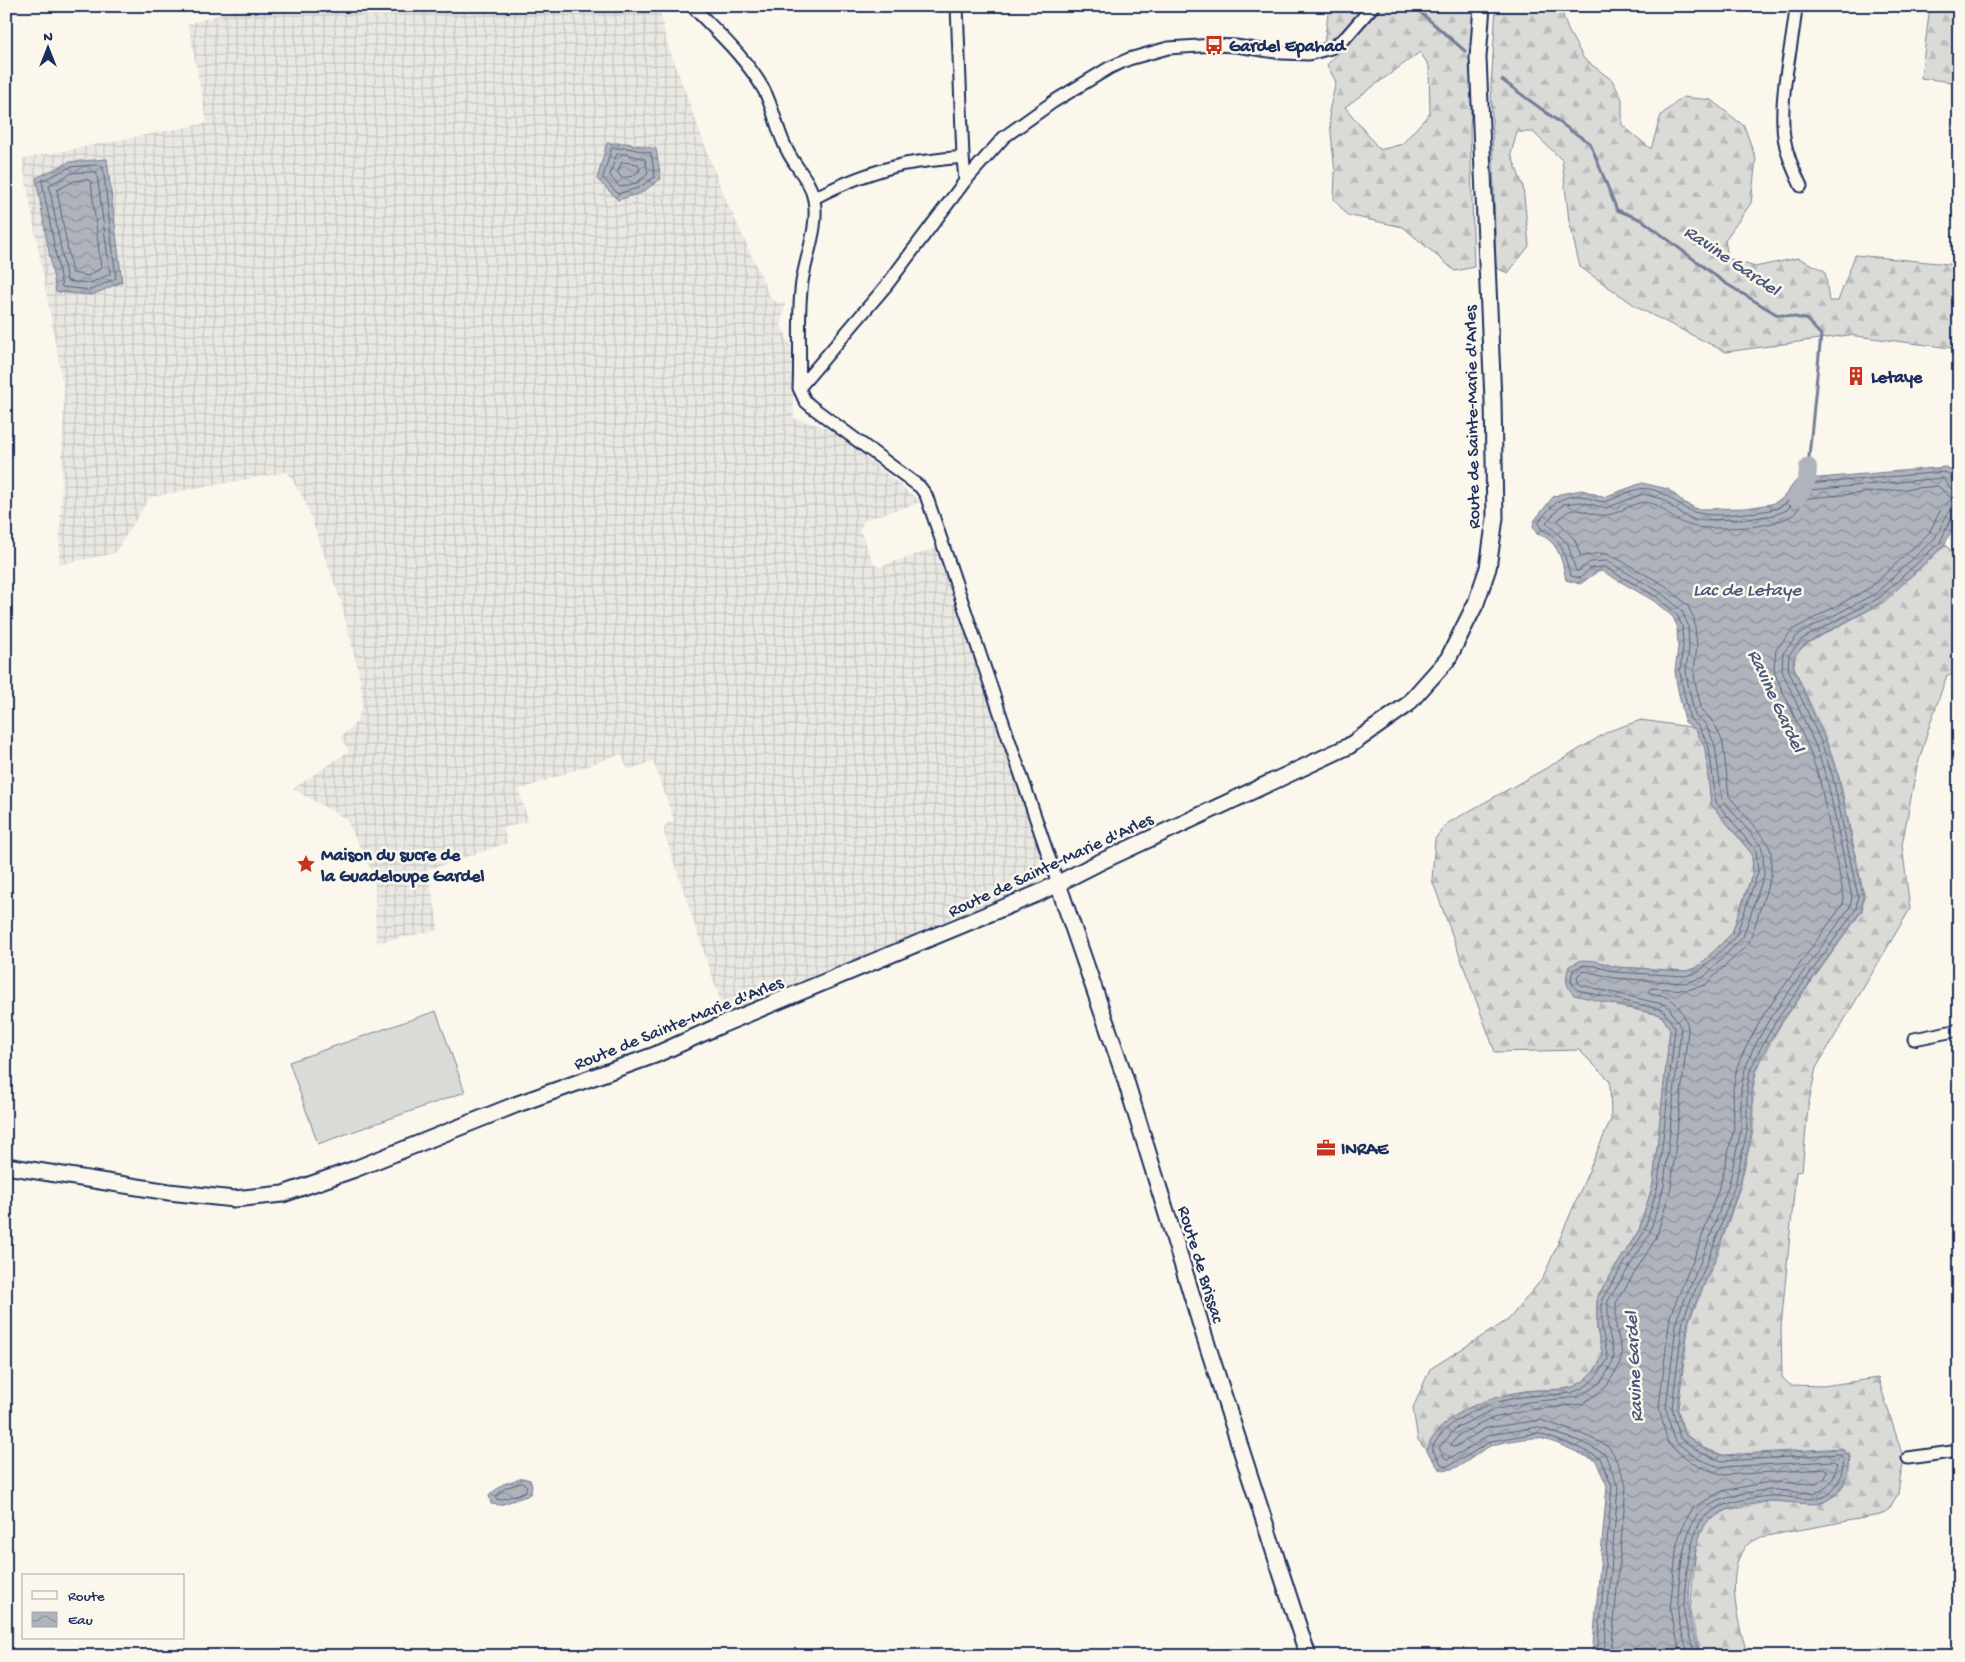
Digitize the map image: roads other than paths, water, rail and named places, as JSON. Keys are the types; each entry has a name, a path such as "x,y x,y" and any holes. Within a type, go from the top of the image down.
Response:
{"main road":[{"name":"Route de Sainte-Marie d'Arles","path":"6,1166 169,1192 234,1200 283,1194 355,1169 515,1105 655,1055 721,1025 1039,893 1098,863 1349,746 1407,705 1448,659 1476,603 1488,568 1495,518 1493,400 1478,58 1482,6"},
{"name":"Route de Brissac","path":"1058,884 1126,1078 1204,1335 1308,1656"}],"street":[{"path":"692,6 730,45 755,77 772,108 787,150 809,186 814,198 815,212 802,283 799,388 805,401 812,407 920,487 926,495 1058,884"},
{"path":"957,6 962,157 965,181"},
{"path":"799,388 886,286 965,181 1004,137 1053,102 1108,68 1129,59 1168,48 1214,45 1236,46 1282,53 1309,54 1331,48 1346,37 1373,6"},
{"path":"1796,6 1782,126 1792,169 1800,186"},
{"path":"814,198 841,184 905,164 962,157"},
{"path":"1914,1039 1959,1030"},
{"path":"1908,1458 1959,1451"}],"water":[{"path":"607,143 627,143 656,149 661,179 641,193 618,200 597,179"},
{"path":"107,159 122,282 92,295 56,292 36,178 69,162"},
{"name":"Lac de Letaye","path":"1946,467 1953,471 1959,499 1956,518 1944,545 1882,602 1805,644 1794,655 1793,667 1826,743 1838,776 1863,896 1861,911 1780,1024 1762,1055 1755,1073 1752,1089 1752,1131 1739,1187 1716,1255 1688,1321 1677,1409 1684,1434 1704,1449 1723,1456 1842,1449 1849,1456 1847,1471 1840,1489 1836,1494 1823,1502 1812,1504 1770,1501 1738,1506 1715,1516 1704,1526 1693,1563 1689,1602 1692,1628 1700,1656 1592,1656 1607,1486 1596,1461 1561,1445 1539,1438 1493,1445 1460,1465 1447,1470 1439,1469 1426,1450 1433,1437 1443,1426 1468,1408 1497,1397 1526,1391 1570,1388 1588,1377 1603,1356 1597,1329 1597,1297 1639,1230 1653,1184 1670,1029 1661,1015 1574,995 1567,981 1569,966 1582,960 1596,961 1616,967 1686,971 1697,968 1732,933 1753,872 1752,854 1711,804 1705,748 1695,729 1685,722 1675,671 1678,647 1677,626 1673,617 1654,601 1602,571 1580,584 1566,580 1555,546 1537,534 1533,527 1534,521 1553,497 1582,490 1604,497 1642,483 1668,489 1685,503 1697,509 1746,508 1771,504 1782,499 1795,482 1807,479"},
{"path":"523,1478 530,1480 532,1485 531,1493 500,1505 491,1504 489,1495 503,1484"}],"waterway":[{"name":"Ravine Gardel","path":"1413,6 1465,51"},
{"name":"Ravine Gardel","path":"1502,80 1590,143 1617,210 1642,220 1725,283 1776,314 1806,319 1821,335 1808,467"},
{"name":"Ravine Gardel","path":"1797,498 1807,479 1808,467"}],"place":[{"name":"Gardel Epahad","path":"1214,45"},
{"name":"Letaye","path":"1856,376"},
{"name":"Maison du sucre de la Guadeloupe Gardel","path":"306,864"},
{"name":"INRAE","path":"1326,1148"}]}
